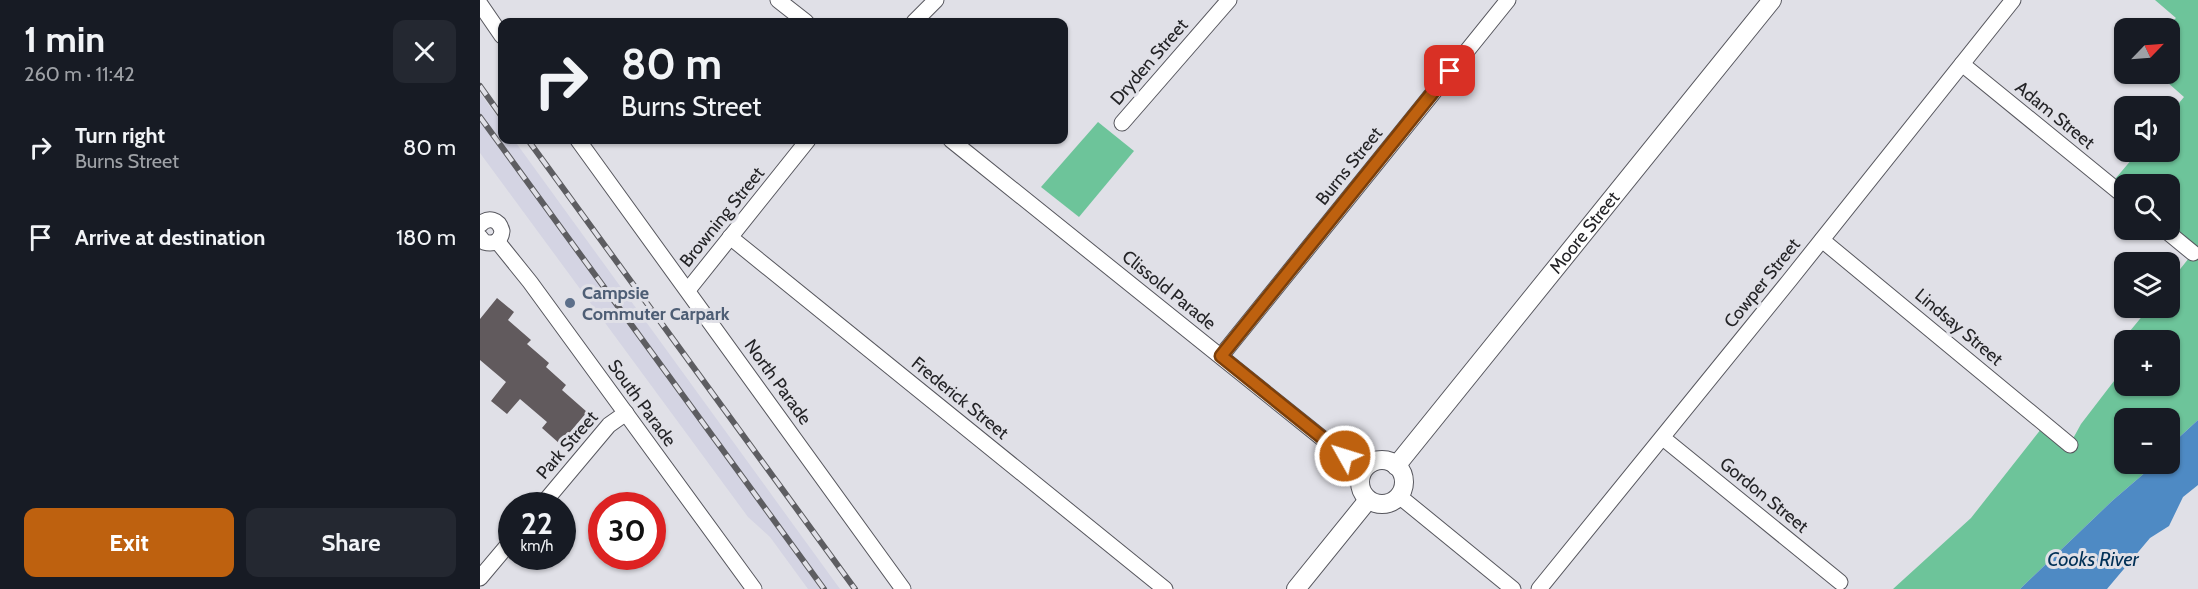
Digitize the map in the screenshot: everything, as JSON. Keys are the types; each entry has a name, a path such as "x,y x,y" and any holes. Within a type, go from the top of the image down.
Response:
{"street":[{"path":"778,0 801,18"},
{"path":"918,18 936,0"},
{"name":"Dryden Street","path":"1122,123 1229,0"},
{"name":"Burns Street","path":"1221,356 1508,0"},
{"name":"Moore Street","path":"1396,466 1772,0"},
{"name":"Cowper Street","path":"1539,589 1663,438 2013,0"},
{"path":"480,4 498,30"},
{"name":"Adam Street","path":"1962,64 2114,188"},
{"name":"North Parade","path":"581,144 903,589"},
{"name":"Browning Street","path":"688,290 805,144"},
{"name":"Clissold Parade","path":"956,144 1363,471"},
{"name":"South Parade","path":"482,220 493,220 500,225 502,234 497,241 530,282 754,589"},
{"path":"480,237 488,243 497,241"},
{"name":"Frederick Street","path":"730,237 1165,589"},
{"name":"Lindsay Street","path":"1822,240 2070,445"},
{"path":"2177,240 2193,253"},
{"name":"Park Street","path":"553,492 609,425 626,413"},
{"name":"Gordon Street","path":"1663,438 1840,582"},
{"path":"1382,460 1396,466 1401,471 1403,483 1399,496 1385,504 1368,500 1360,485 1363,471 1372,462 1382,460"},
{"path":"1399,496 1513,589"},
{"path":"1296,589 1368,500"},
{"path":"480,578 498,557"}],"shaded area":[{"path":"480,93 498,118 498,144 517,144 840,589 808,589 770,537 748,517 480,153"}],"green space":[{"path":"2155,0 2198,0 2198,420 2180,436 2180,408 2114,408 2114,474 2143,474 2020,589 1893,589 1971,518 2045,424 2070,444 2081,424 2114,381 2114,396 2180,396 2180,330 2131,330 2141,318 2180,318 2180,269 2193,253 2179,240 2180,174 2119,174 2130,162 2180,162 2180,102 2184,97 2169,84 2180,84 2180,18 2176,18"},
{"path":"1098,122 1134,151 1079,217 1041,187"}],"water":[{"name":"Cooks River","path":"2198,420 2198,485 2183,497 2169,526 2150,538 2107,589 2020,589 2143,474 2180,474 2180,436"}],"building":[{"path":"497,298 514,312 508,320 531,340 527,344 549,363 546,367 566,385 562,390 587,412 560,444 542,428 547,422 520,399 507,414 491,401 506,382 480,360 480,319"}],"railway":[{"path":"480,86 498,111"},
{"path":"480,117 498,142"},
{"path":"500,144 824,589"},
{"path":"531,144 855,589"}],"place":[{"name":"Campsie Commuter Carpark","path":"570,303"}],"route":[{"path":"1345,456 1221,356 1450,71"}]}
